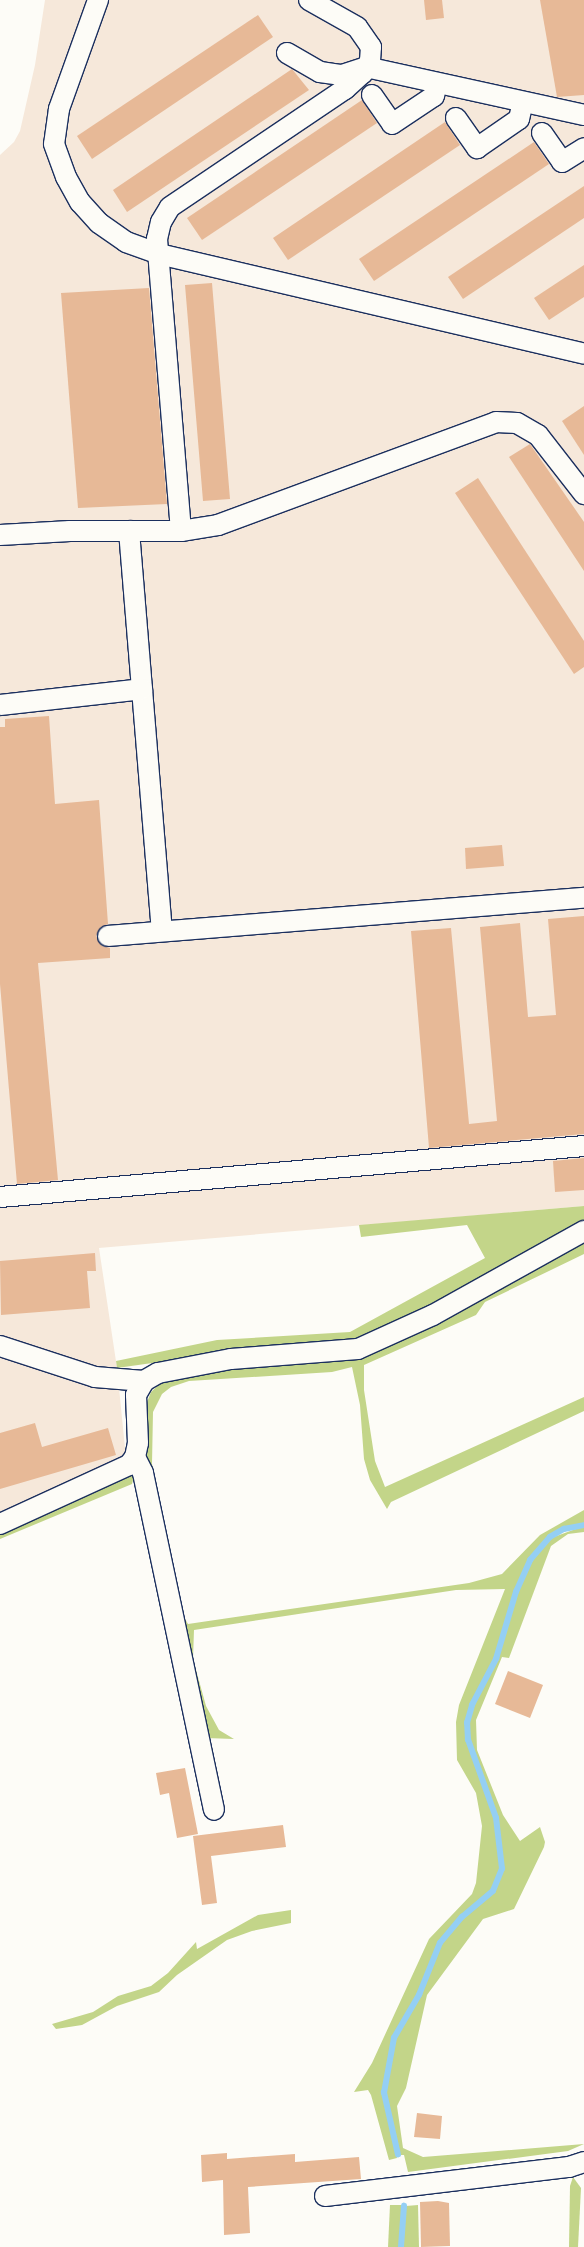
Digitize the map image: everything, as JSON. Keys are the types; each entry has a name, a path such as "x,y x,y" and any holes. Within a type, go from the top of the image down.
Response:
{"street":[{"path":"98,0 59,110 54,144 66,177 80,202 99,223 126,242 159,254 584,354"},
{"path":"181,531 157,239 161,222 170,207 345,89 366,67 371,47 357,27 309,0"},
{"path":"287,53 320,72 342,75 366,67 584,115"},
{"path":"372,95 392,124 434,96 436,83"},
{"path":"456,118 477,148 519,119 523,102"},
{"path":"542,133 562,162 584,148"},
{"path":"0,536 181,531 218,525 496,422 517,422 538,435 584,494"},
{"path":"129,531 162,932"},
{"path":"0,705 142,688"},
{"path":"108,936 584,898"},
{"path":"0,1197 584,1146"},
{"path":"0,1524 129,1465 136,1456 138,1443 136,1395 144,1381 158,1373 231,1359 358,1349 433,1315 584,1231"},
{"path":"0,1346 95,1377 144,1381"},
{"path":"136,1456 143,1473 214,1810"},
{"path":"326,2196 569,2167 584,2162"}],"shaded area":[{"path":"45,0 584,0 584,1206 99,1248 117,1368 126,1458 0,1518 0,155 14,142 20,131 35,65"}],"green space":[{"path":"584,1206 584,1223 552,1237 451,1297 359,1343 244,1350 117,1368 116,1361 217,1340 350,1332 485,1258 467,1225 361,1237 359,1225"},
{"path":"584,1238 584,1254 485,1302 476,1315 364,1365 364,1390 375,1461 385,1487 584,1397 584,1411 391,1502 387,1509 370,1480 364,1459 360,1405 352,1367 332,1372 189,1381 171,1387 162,1394 153,1412 152,1464 184,1617 188,1624 469,1583 502,1574 540,1535 584,1510 584,1523 564,1528 549,1536 529,1559 514,1591 495,1658 470,1705 466,1723 467,1740 494,1818 501,1869 492,1890 461,1916 439,1942 418,1995 393,2037 383,2094 397,2158 389,2160 371,2095 368,2090 354,2092 372,2063 429,1939 472,1894 476,1883 482,1826 476,1793 457,1760 456,1722 459,1705 505,1589 456,1590 194,1630 193,1659 206,1706 219,1730 234,1739 206,1738 142,1454 147,1402 151,1392 163,1381 201,1371 311,1362"},
{"path":"135,1472 132,1484 0,1539 0,1532"},
{"path":"584,1526 584,1532 568,1534 551,1546 509,1658 502,1657 476,1720 477,1750 503,1815 520,1841 540,1827 545,1842 544,1847 514,1909 483,1919 427,1995 406,2088 397,2106 403,2148 423,2157 584,2144 568,2151 408,2172 404,2155 399,2155 386,2093 396,2038 421,1996 441,1943 463,1918 494,1892 503,1869 497,1818 469,1740 469,1723 473,1706 497,1659 517,1593 531,1561 551,1538"},
{"path":"291,1910 291,1923 252,1931 227,1940 177,1975 159,1992 117,2006 82,2025 56,2029 52,2024 93,2012 118,1996 151,1986 168,1973 196,1942 197,1949 258,1915"},
{"path":"573,2177 581,2188 578,2247 569,2247 570,2186"},
{"path":"390,2205 403,2205 399,2247 388,2247"},
{"path":"418,2205 419,2247 402,2247 406,2206"}],"building":[{"path":"424,0 442,0 444,18 426,20"},
{"path":"540,0 584,0 584,95 557,97"},
{"path":"258,15 273,37 92,159 77,136"},
{"path":"292,69 309,90 127,212 113,190"},
{"path":"362,100 377,123 202,240 187,218"},
{"path":"445,122 460,145 288,260 273,238"},
{"path":"534,142 549,164 374,281 359,259"},
{"path":"584,186 584,218 463,299 448,277"},
{"path":"584,265 584,297 549,320 534,298"},
{"path":"212,283 230,499 203,501 185,285"},
{"path":"149,288 167,504 78,508 61,293"},
{"path":"584,406 584,455 562,421"},
{"path":"530,444 584,522 584,571 509,457"},
{"path":"478,478 584,641 584,667 574,674 455,493"},
{"path":"49,716 55,804 99,800 108,924 101,927 96,936 102,946 110,948 110,958 38,963 58,1180 17,1184 0,984 0,727 5,727 5,719"},
{"path":"502,845 504,866 466,869 465,848"},
{"path":"584,916 584,1134 429,1148 411,931 451,928 469,1124 497,1121 480,927 520,923 528,1017 556,1015 548,919"},
{"path":"584,1158 584,1190 555,1192 553,1161"},
{"path":"95,1253 96,1271 87,1271 90,1308 1,1315 0,1261"},
{"path":"35,1423 42,1447 108,1428 116,1455 0,1489 0,1433"},
{"path":"508,1671 543,1685 530,1718 495,1704"},
{"path":"185,1768 198,1834 177,1838 169,1793 160,1795 156,1773"},
{"path":"283,1825 286,1847 211,1856 217,1903 202,1905 193,1836"},
{"path":"417,2113 442,2116 440,2139 414,2137"},
{"path":"227,2153 227,2159 295,2154 295,2162 359,2157 361,2179 248,2187 250,2233 224,2235 223,2180 202,2182 201,2155"},
{"path":"438,2201 449,2203 450,2246 421,2247 420,2202"}],"waterway":[{"path":"398,2155 384,2093 394,2038 419,1995 440,1943 462,1917 493,1891 502,1869 496,1818 468,1740 467,1723 472,1705 496,1659 516,1592 530,1560 550,1537 564,1529 584,1525"},
{"path":"401,2247 404,2206"}]}
